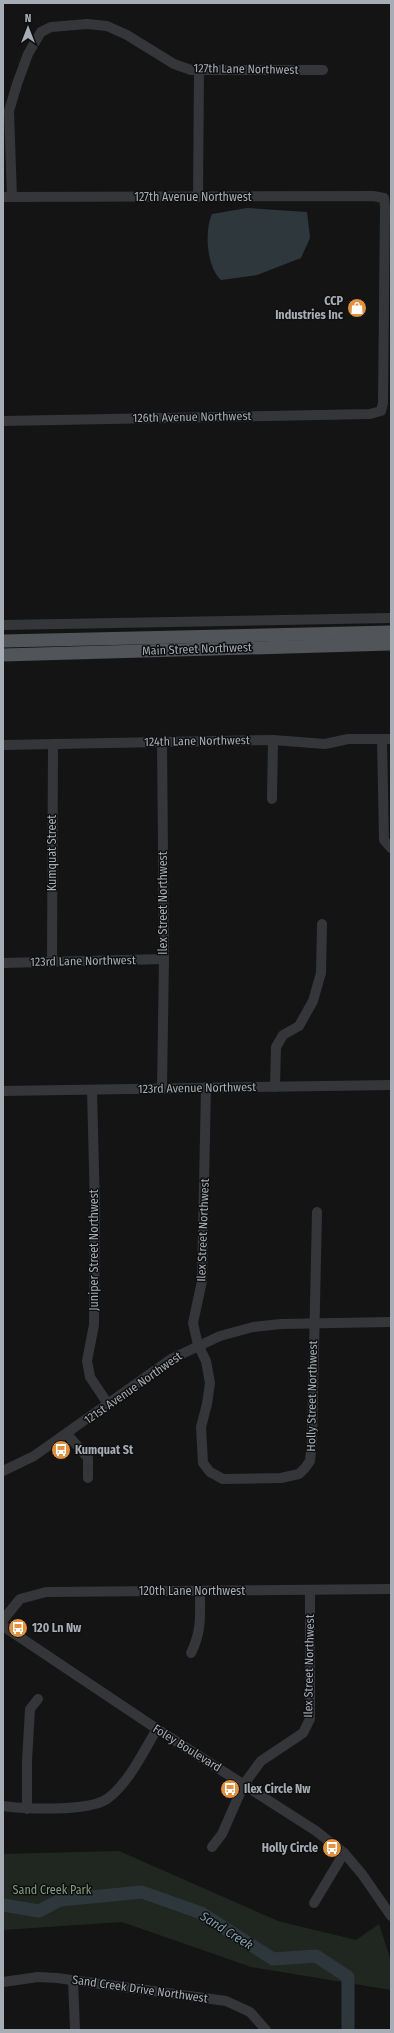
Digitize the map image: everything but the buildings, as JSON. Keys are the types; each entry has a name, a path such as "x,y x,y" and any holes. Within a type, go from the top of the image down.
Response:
{"main road":[{"name":"Main Street Northwest","path":"3,641 391,632"},
{"name":"Main Street Northwest","path":"3,655 391,644"}],"street":[{"name":"127th Lane Northwest","path":"7,197 10,111 16,84 28,54 41,32 51,27 87,24 107,26 127,34 174,64 199,70 323,70"},
{"path":"198,197 199,70"},
{"name":"127th Avenue Northwest","path":"7,197 373,196 384,198 385,294 383,403 381,410"},
{"name":"126th Avenue Northwest","path":"3,420 370,414 381,410"},
{"path":"3,625 391,618"},
{"name":"124th Lane Northwest","path":"3,746 273,740 325,744 348,739 387,739"},
{"path":"387,739 384,840 390,848"},
{"path":"272,799 273,740"},
{"name":"Ilex Street Northwest","path":"162,742 164,959 162,1088"},
{"name":"Kumquat Street","path":"52,962 53,744"},
{"path":"275,1087 276,1048 283,1035 299,1026 313,1001 321,973 322,924"},
{"name":"123rd Lane Northwest","path":"3,963 164,959"},
{"name":"123rd Avenue Northwest","path":"3,1091 391,1085"},
{"name":"Ilex Street Northwest","path":"203,1463 201,1427 208,1404 210,1383 206,1361 198,1345 193,1323 202,1281 206,1087"},
{"name":"Juniper Street Northwest","path":"92,1090 95,1209 94,1325 87,1361 90,1377 108,1404"},
{"name":"Holly Street Northwest","path":"203,1463 210,1472 223,1479 281,1478 299,1474 310,1461 312,1440 317,1212"},
{"name":"121st Avenue Northwest","path":"3,1471 34,1456 171,1359 198,1345 253,1327 314,1323 391,1322"},
{"path":"67,1434 88,1458 88,1478"},
{"name":"120th Lane Northwest","path":"3,1620 20,1599 37,1593 391,1589"},
{"name":"Ilex Street Northwest","path":"212,1847 222,1834 244,1784 261,1761 303,1733 310,1719 310,1590"},
{"path":"191,1653 198,1639 200,1624 200,1591"},
{"name":"Foley Boulevard","path":"3,1626 157,1729 316,1831 344,1853 362,1874 391,1916"},
{"path":"27,1809 27,1761 30,1709 38,1698"},
{"path":"3,1806 27,1809 83,1806 106,1800 122,1785 157,1729"},
{"path":"314,1903 344,1853"},
{"name":"Sand Creek Drive Northwest","path":"3,1982 38,1977 72,1980 226,2001 250,2012 266,2030"},
{"path":"72,1980 74,2030"}],"green space":[{"name":"Sand Creek Park","path":"119,1851 278,1921 356,1940 379,1924 391,1961 391,1990 251,1967 122,1922 3,1930 3,1854"}],"shaded area":[{"path":"247,208 307,212 310,238 301,258 257,275 221,280 213,267 208,249 208,230 212,214"}],"waterway":[{"name":"Sand Creek","path":"3,1905 39,1911 60,1900 142,1892 201,1913 273,1959 316,1956 348,1977 348,2030"}],"place":[{"name":"CCP Industries Inc","path":"357,308"},
{"name":"Kumquat St","path":"61,1450"},
{"name":"120 Ln Nw","path":"18,1628"},
{"name":"Ilex Circle Nw","path":"230,1789"},
{"name":"Holly Circle","path":"332,1848"}]}
